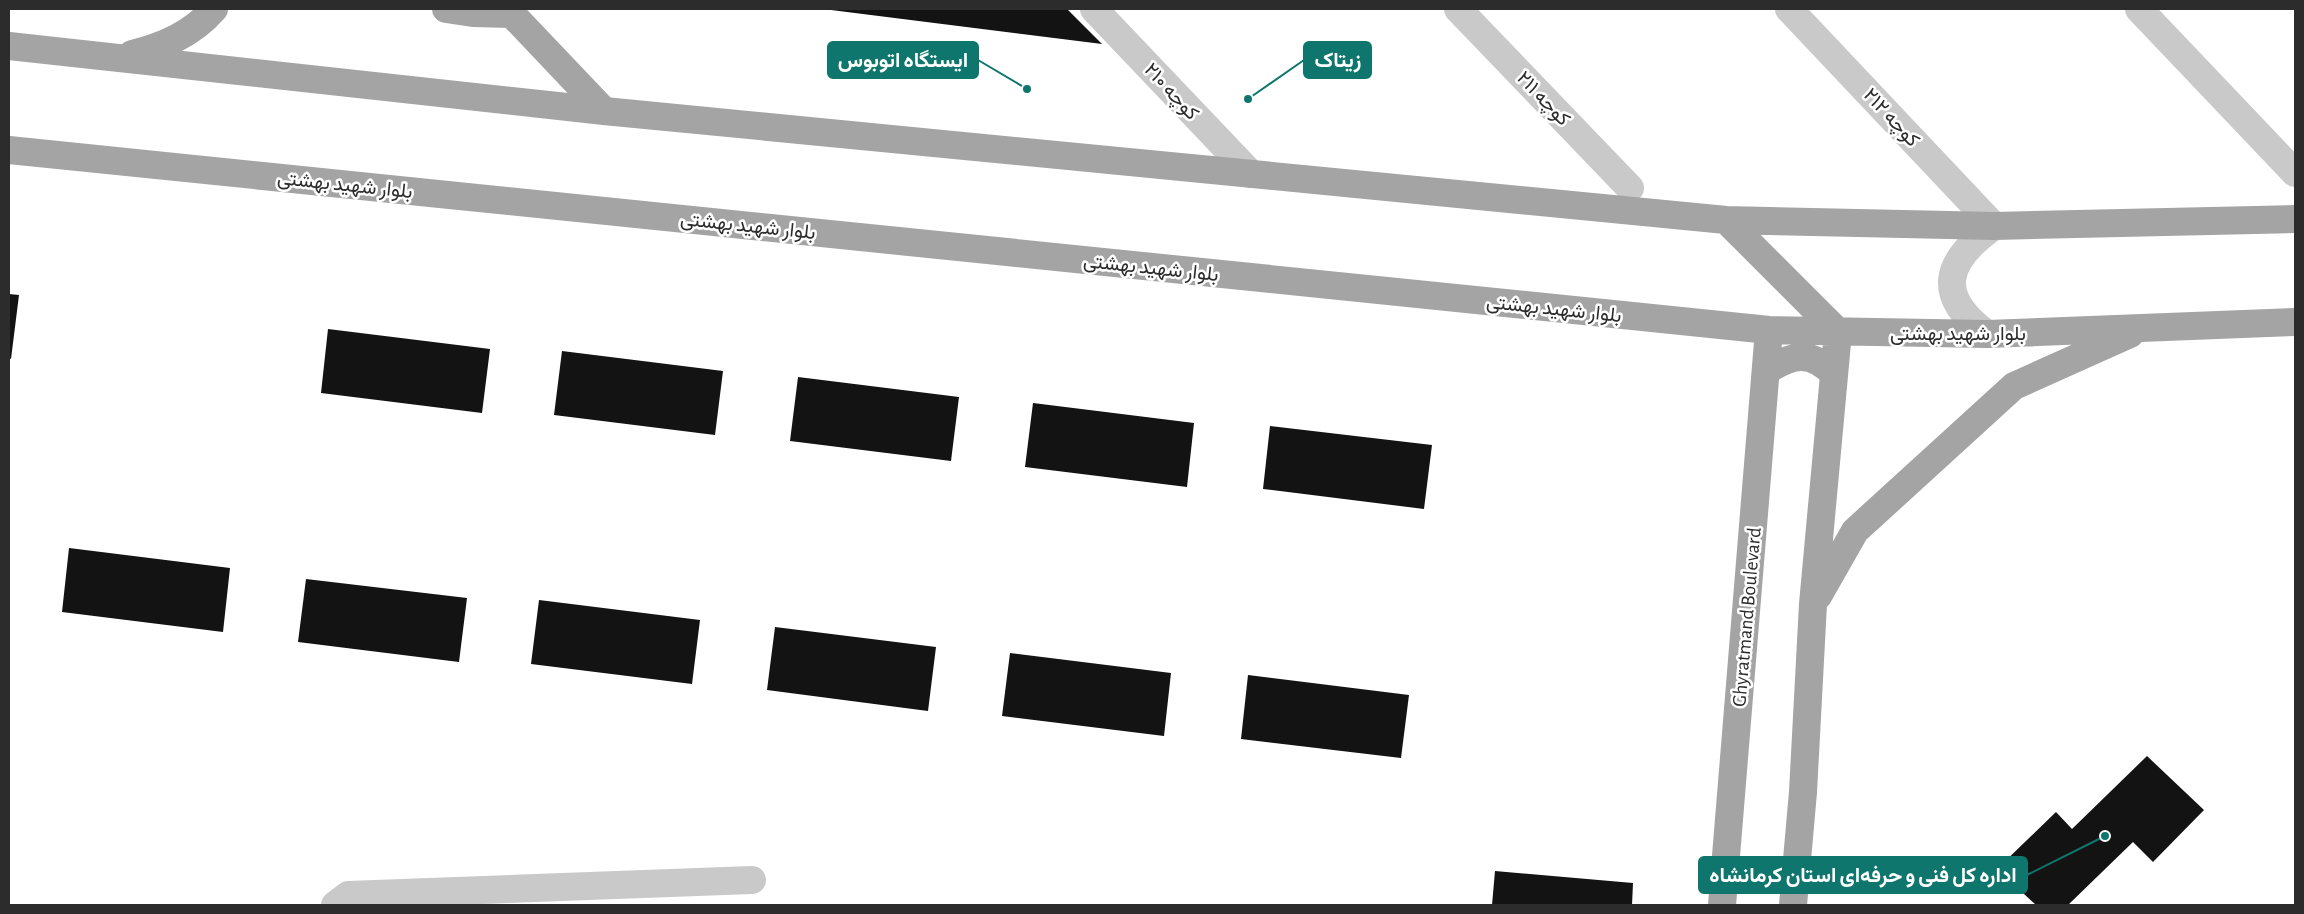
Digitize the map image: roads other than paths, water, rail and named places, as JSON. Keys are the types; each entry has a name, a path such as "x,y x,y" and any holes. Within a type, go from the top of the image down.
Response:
{"main road":[{"path":"118,58 168,43 186,33 214,9"},
{"path":"446,9 473,13 512,10 604,111"},
{"path":"9,46 604,111 1726,220 1994,226 2295,219"},
{"name":"بلوار شهید بهشتی","path":"9,150 1769,330 1987,334 2295,322"},
{"path":"1726,220 1838,332 1813,604 1793,905"},
{"path":"1813,604 1855,532 2014,386 2143,328"},
{"name":"Ghyratmand Boulevard","path":"1722,905 1769,330"},
{"path":"1766,371 1785,359 1803,356 1821,362 1834,374"}],"street":[{"name":"کوچه ۲۱۰","path":"1094,9 1250,174"},
{"name":"کوچه ۲۱۱","path":"1458,9 1630,188"},
{"name":"کوچه ۲۱۲","path":"1789,9 1994,226"},
{"path":"2139,9 2295,173"},
{"path":"1987,334 1969,321 1956,303 1952,284 1954,269 1961,255 1972,241 1994,226"},
{"path":"335,905 348,895 752,880"}],"place":[{"name":"ایستگاه اتوبوس","path":"1027,89"},
{"name":"زیتاک","path":"1248,99"},
{"name":"اداره کل فنی و حرفه‌ای استان کرمانشاه","path":"2105,836"}]}
